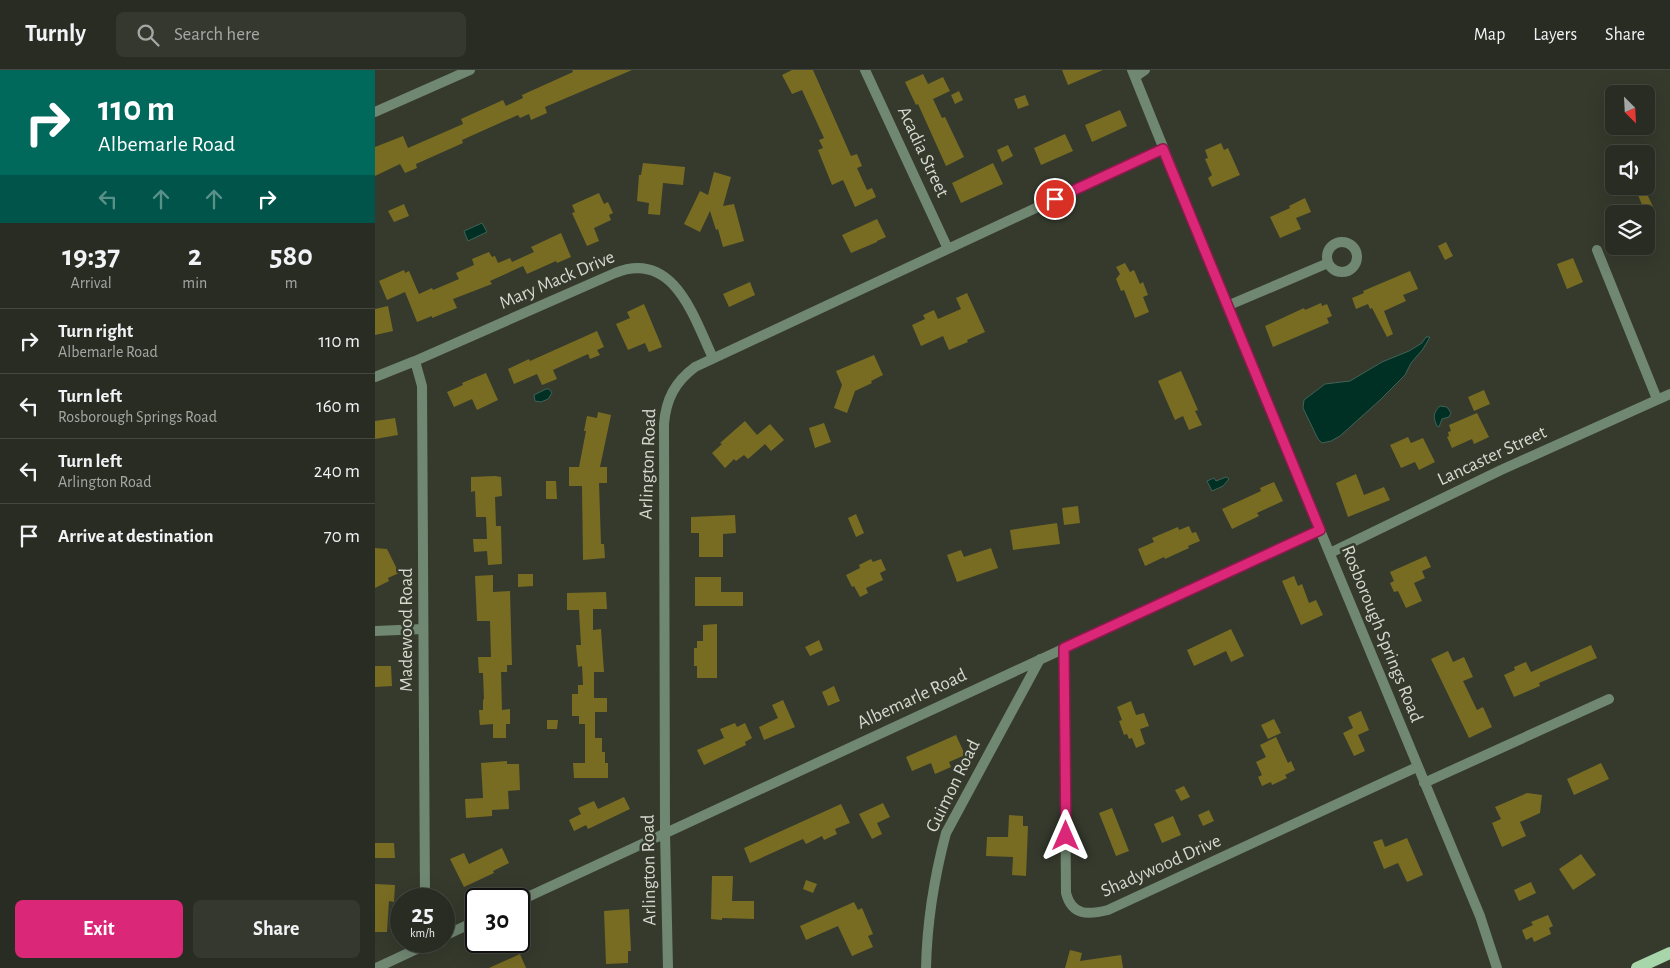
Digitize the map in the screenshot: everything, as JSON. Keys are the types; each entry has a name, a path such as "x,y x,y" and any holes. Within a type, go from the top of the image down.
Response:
{"main road":[{"path":"1637,968 1670,953"}],"street":[{"path":"375,112 470,70"},
{"name":"Acadia Street","path":"865,70 948,249"},
{"name":"Rosborough Springs Road","path":"1145,70 1133,73 1423,783 1483,923 1497,968"},
{"name":"Arlington Road","path":"668,968 665,833 665,411 671,394 687,373 713,358 1163,149"},
{"path":"1597,250 1657,399"},
{"path":"1227,306 1328,263"},
{"name":"Mary Mack Drive","path":"375,377 632,267 653,270 673,282 685,300 713,358"},
{"name":"Madewood Road","path":"415,361 422,386 425,888"},
{"name":"Lancaster Street","path":"1330,553 1501,470 1670,394"},
{"name":"Albemarle Road","path":"530,896 1320,530"},
{"path":"375,631 423,629"},
{"name":"Shadywood Drive","path":"1064,648 1066,892 1068,900 1073,907 1087,914 1108,910 1417,767"},
{"name":"Guimon Road","path":"926,968 930,906 946,833 1040,659"},
{"path":"1423,783 1609,700"},
{"path":"376,968 406,953"}],"shaded area":[{"path":"482,223 487,232 468,241 464,231"},
{"path":"1426,337 1430,337 1411,363 1405,375 1380,400 1340,436 1322,443 1318,439 1303,408 1304,400 1325,384 1350,381 1382,362 1409,351 1422,343"},
{"path":"549,389 552,393 548,399 541,402 535,401 534,395"},
{"path":"1440,406 1447,407 1451,413 1449,417 1442,419 1439,427 1434,415"},
{"path":"1226,477 1229,479 1223,486 1212,491 1207,481 1214,478 1216,481"}],"building":[{"path":"572,70 632,70 545,107 547,113 531,120 529,114 520,118 518,115 462,140 463,143 416,164 417,168 405,173 400,164 375,176 375,147 403,136 408,148 463,124 461,119 503,100 506,106 523,98 522,95 573,72"},
{"path":"792,70 813,70 851,156 857,154 862,166 857,168 867,190 872,188 876,197 855,207 843,180 832,185 818,150 823,148 819,140 824,138 802,90 792,94 782,75"},
{"path":"1062,70 1103,70 1068,85"},
{"path":"923,74 928,84 943,77 950,91 933,99 942,118 945,117 964,157 946,166 918,104 916,105 905,82"},
{"path":"959,91 963,100 955,104 951,95"},
{"path":"1025,95 1029,105 1018,109 1014,99"},
{"path":"1120,110 1127,126 1092,142 1085,125"},
{"path":"1065,134 1073,151 1041,165 1034,148"},
{"path":"1221,143 1224,150 1228,148 1240,175 1212,187 1208,178 1212,175 1205,159 1208,158 1205,150"},
{"path":"1008,145 1013,156 1002,162 997,150"},
{"path":"643,163 685,167 683,185 663,183 660,215 648,214 649,203 637,201 639,175 641,175"},
{"path":"993,163 1003,184 961,203 952,183"},
{"path":"714,172 731,177 723,206 734,204 744,241 723,247 710,211 700,232 684,224 700,191 708,195"},
{"path":"599,193 604,204 608,202 613,213 609,215 611,220 594,228 599,241 587,246 572,213 575,212 572,205"},
{"path":"1638,195 1647,195 1652,205 1642,205"},
{"path":"1305,198 1311,212 1296,218 1301,229 1280,238 1270,217 1290,208 1289,206"},
{"path":"404,204 409,216 394,222 388,211"},
{"path":"877,219 886,237 851,253 842,235"},
{"path":"561,233 571,257 557,263 556,261 527,274 523,266 490,281 492,284 453,299 457,308 417,322 405,292 387,300 379,281 404,270 405,273 409,271 419,294 459,279 456,273 474,265 472,259 489,252 492,257 495,256 498,263 510,258 512,262 534,252 531,247"},
{"path":"1446,242 1453,256 1445,260 1438,246"},
{"path":"1573,258 1583,282 1567,289 1557,264"},
{"path":"1125,263 1130,272 1134,270 1140,284 1143,282 1148,295 1143,297 1149,312 1135,318 1124,290 1121,291 1116,279 1120,274 1116,267"},
{"path":"1410,271 1418,289 1403,295 1406,301 1384,311 1393,334 1387,337 1372,308 1370,309 1368,304 1356,309 1352,298 1364,293 1363,291"},
{"path":"750,282 755,295 729,307 723,294"},
{"path":"967,293 985,332 949,350 943,336 921,346 912,325 925,319 923,315 934,310 938,319 961,309 956,298"},
{"path":"1321,303 1322,306 1327,304 1332,316 1327,318 1329,323 1273,347 1265,326 1304,308 1305,310"},
{"path":"644,304 662,347 649,352 645,343 628,350 616,324 630,318 627,312"},
{"path":"388,306 393,331 375,335 375,309"},
{"path":"597,331 604,347 597,350 600,355 590,359 588,354 553,370 557,379 542,385 537,374 514,384 508,369"},
{"path":"874,355 883,375 855,391 847,413 834,408 842,385 836,371"},
{"path":"1181,371 1198,410 1195,411 1202,425 1189,430 1183,416 1175,420 1158,381"},
{"path":"486,373 498,400 477,410 472,399 454,407 447,392 463,385 462,383"},
{"path":"1484,390 1490,404 1474,411 1468,397"},
{"path":"598,412 611,415 600,467 607,467 607,483 599,483 601,544 604,544 605,558 583,560 582,486 569,486 569,467 579,467 587,416 597,418"},
{"path":"1477,413 1489,437 1474,444 1472,439 1452,448 1447,437 1449,436 1448,432 1451,431 1449,425"},
{"path":"395,418 398,435 375,439 375,421"},
{"path":"745,421 757,435 770,424 784,440 771,451 765,444 748,459 744,455 736,461 734,459 725,468 712,453 722,444 720,443"},
{"path":"824,423 831,442 815,448 809,428"},
{"path":"1408,437 1411,443 1423,438 1435,462 1419,470 1415,462 1401,468 1390,445"},
{"path":"1356,474 1364,495 1384,487 1390,500 1348,517 1336,483"},
{"path":"471,477 501,477 502,496 495,497 496,526 501,526 502,564 488,565 487,551 474,552 473,539 487,539 486,517 476,517 475,491 471,492"},
{"path":"546,481 556,481 557,499 546,499"},
{"path":"1274,482 1283,501 1257,513 1259,516 1232,529 1222,509 1261,491 1260,488"},
{"path":"1078,506 1080,523 1064,525 1062,508"},
{"path":"856,514 864,533 856,537 848,518"},
{"path":"735,515 736,533 723,534 723,557 699,557 699,533 691,533 691,517"},
{"path":"1057,523 1060,544 1013,550 1010,530"},
{"path":"1189,526 1192,533 1196,532 1200,541 1165,559 1164,557 1145,566 1138,549 1154,542 1152,538 1178,527 1179,530"},
{"path":"375,548 387,549 399,573 388,578 389,581 375,588"},
{"path":"991,548 998,568 957,582 947,555 961,550 964,557"},
{"path":"1426,556 1431,567 1422,571 1425,578 1414,583 1422,601 1406,608 1398,591 1394,592 1390,583 1394,581 1390,572"},
{"path":"871,559 873,562 881,559 886,570 880,573 883,580 866,588 868,593 860,597 846,575 860,568 859,565"},
{"path":"518,574 533,574 533,586 518,587"},
{"path":"493,575 493,592 510,591 512,665 507,665 507,672 501,672 502,710 510,709 510,724 506,724 506,738 493,738 493,724 480,725 479,710 483,710 484,700 483,673 479,673 478,657 491,657 490,621 477,621 475,576"},
{"path":"1294,576 1298,586 1302,584 1309,603 1316,600 1323,615 1301,625 1282,581"},
{"path":"695,577 721,577 721,592 743,592 743,606 695,606"},
{"path":"606,592 607,609 593,609 593,630 601,629 604,672 594,672 594,698 607,698 607,712 595,712 595,738 602,738 602,752 605,752 605,763 608,763 608,778 574,778 573,763 585,763 585,724 579,724 579,716 572,716 572,694 578,694 578,685 583,685 582,666 578,667 576,645 581,645 579,610 567,610 567,593"},
{"path":"717,624 717,678 697,678 697,666 694,666 694,648 697,648 697,641 703,641 703,625"},
{"path":"1231,629 1244,656 1231,662 1226,651 1194,666 1187,650"},
{"path":"819,640 823,650 810,656 805,647"},
{"path":"1591,645 1597,658 1539,683 1540,686 1514,697 1504,675 1515,670 1514,667 1526,662 1531,672"},
{"path":"1448,651 1453,662 1464,657 1473,677 1463,681 1477,710 1483,707 1492,727 1469,738 1431,659"},
{"path":"375,666 391,666 392,686 375,687"},
{"path":"834,686 840,701 828,706 822,692"},
{"path":"783,700 795,727 764,740 759,727 778,718 772,705"},
{"path":"1131,701 1136,715 1144,713 1149,726 1140,729 1145,744 1136,748 1132,738 1129,739 1127,734 1124,735 1119,721 1122,720 1117,707"},
{"path":"1361,711 1369,730 1358,735 1365,751 1354,756 1343,733 1353,728 1348,717"},
{"path":"1274,719 1281,733 1268,739 1261,725"},
{"path":"547,720 558,720 557,729 547,729"},
{"path":"735,723 737,727 745,723 752,738 745,742 746,745 704,765 697,750 724,738 720,729"},
{"path":"956,735 965,755 949,762 951,767 935,774 931,763 912,771 906,757"},
{"path":"1276,737 1288,763 1291,761 1295,770 1285,775 1287,778 1272,785 1271,782 1262,786 1258,777 1262,775 1256,762 1266,757 1260,745"},
{"path":"507,761 507,764 519,764 520,790 508,791 509,809 492,810 492,816 466,818 465,799 483,798 481,763"},
{"path":"1601,763 1609,779 1574,795 1567,779"},
{"path":"1184,786 1190,797 1181,801 1175,790"},
{"path":"1527,793 1542,795 1540,813 1520,822 1526,836 1502,847 1492,823 1501,819 1495,807"},
{"path":"624,797 630,809 588,829 586,825 574,831 569,820 581,814 578,808 594,801 598,809"},
{"path":"883,803 890,817 877,823 882,834 872,839 859,814"},
{"path":"841,804 850,823 835,829 837,834 824,840 822,836 806,844 803,839 750,863 744,848"},
{"path":"1112,808 1129,851 1116,856 1099,813"},
{"path":"1209,810 1214,821 1203,826 1198,815"},
{"path":"1009,815 1023,816 1023,826 1028,826 1026,876 1012,875 1013,857 986,856 987,837 1008,837"},
{"path":"1173,816 1181,835 1162,843 1154,824"},
{"path":"1407,838 1423,875 1407,882 1398,863 1384,869 1373,842 1382,839 1385,847"},
{"path":"375,843 394,843 395,858 375,858"},
{"path":"502,848 509,863 493,871 494,873 464,887 450,859 464,853 469,864"},
{"path":"1581,854 1596,875 1573,890 1559,869"},
{"path":"712,876 733,876 732,901 754,901 754,919 711,919"},
{"path":"806,880 817,884 813,893 803,889"},
{"path":"1531,882 1536,893 1519,901 1514,890"},
{"path":"375,884 395,885 395,888 390,888 387,932 375,932"},
{"path":"854,902 858,910 862,908 873,934 868,936 873,947 852,956 838,926 806,940 800,926"},
{"path":"629,909 631,951 628,951 628,963 606,964 604,911"},
{"path":"1548,915 1553,926 1549,928 1551,934 1534,942 1532,937 1526,940 1522,930 1533,925 1531,922"},
{"path":"1070,950 1082,953 1080,961 1121,955 1123,968 1065,968"},
{"path":"520,954 526,968 489,968"}],"route":[{"path":"1055,199 1163,149 1320,530 1064,648 1066,836"}]}
